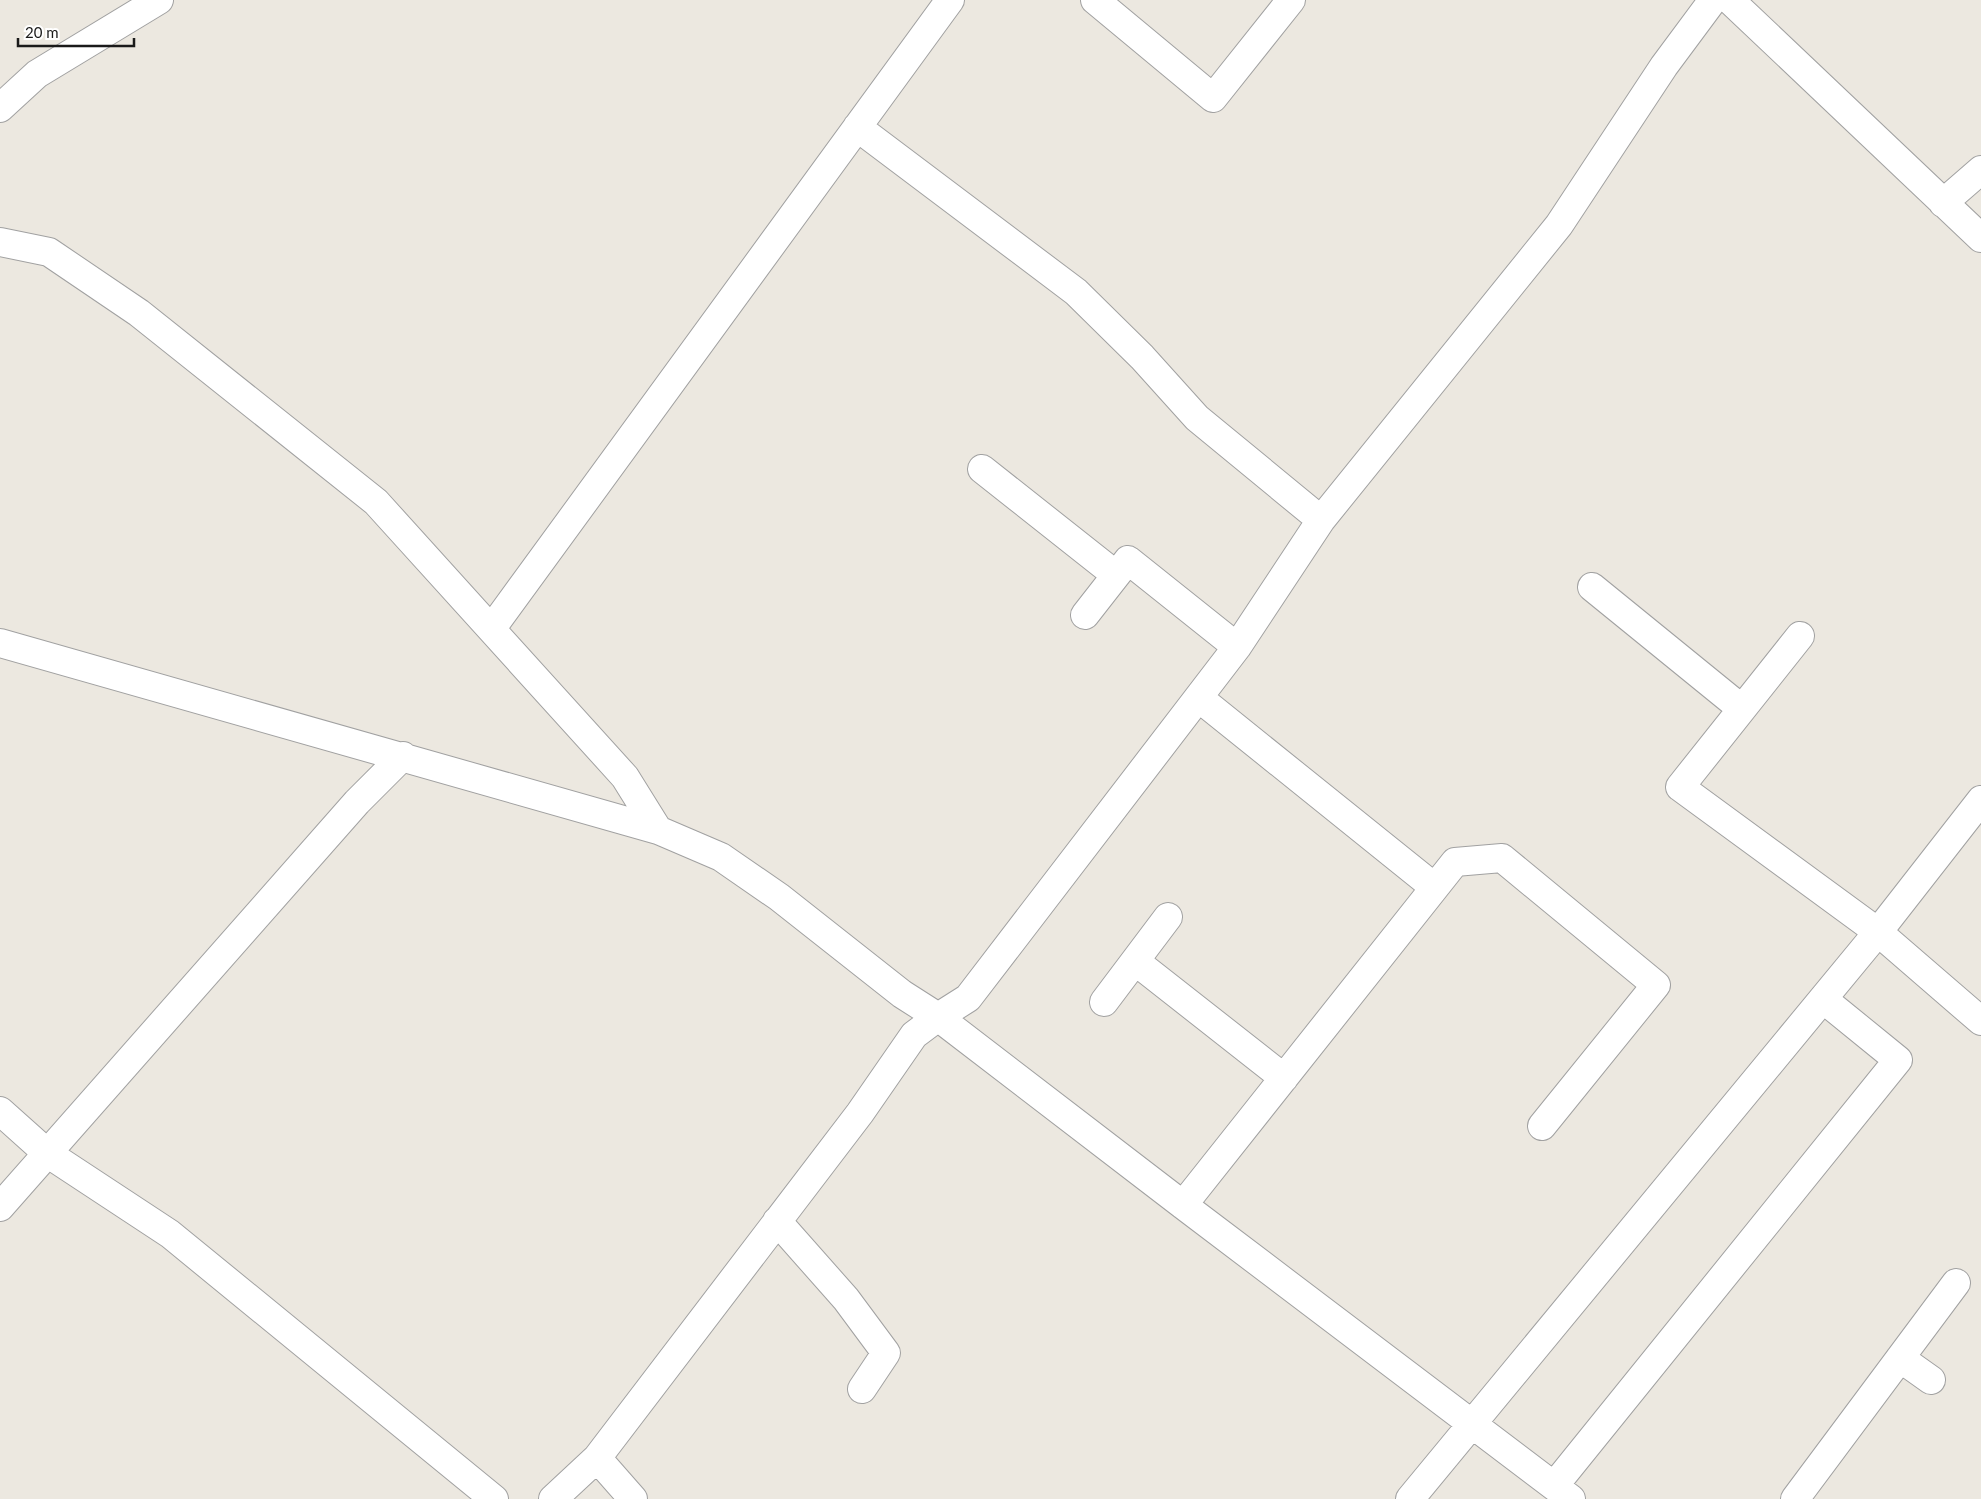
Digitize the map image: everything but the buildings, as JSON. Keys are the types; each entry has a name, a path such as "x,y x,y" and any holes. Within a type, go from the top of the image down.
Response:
{"street":[{"path":"0,108 37,74 159,0"},
{"path":"492,628 950,0"},
{"path":"1095,0 1213,98 1291,0"},
{"path":"553,1499 597,1458 860,1113 914,1035 968,998 1237,647 1321,520 1559,225 1664,66 1713,0"},
{"path":"1730,0 1981,238"},
{"path":"857,127 1076,292 1142,357 1197,418 1321,520"},
{"path":"1943,203 1981,170"},
{"path":"0,242 49,252 139,313 376,502 625,777 658,830"},
{"path":"982,469 1116,575"},
{"path":"1085,615 1128,560 1237,647"},
{"path":"1592,587 1742,709"},
{"path":"1800,636 1680,787 1878,932 1981,1021"},
{"path":"0,643 658,830 720,857 779,897 902,994 938,1017 1182,1205 1563,1493 1898,1060 1823,999"},
{"path":"1199,698 1434,887"},
{"path":"0,1207 358,802 403,756"},
{"path":"1410,1499 1878,932 1981,800"},
{"path":"1182,1205 1455,862 1502,858 1656,985 1542,1126"},
{"path":"1104,1002 1168,917"},
{"path":"1134,961 1284,1078"},
{"path":"0,1111 47,1153 170,1234 494,1499"},
{"path":"777,1221 846,1299 886,1353 862,1389"},
{"path":"1794,1499 1956,1283"},
{"path":"1900,1358 1931,1380"},
{"path":"597,1458 633,1499"}]}
